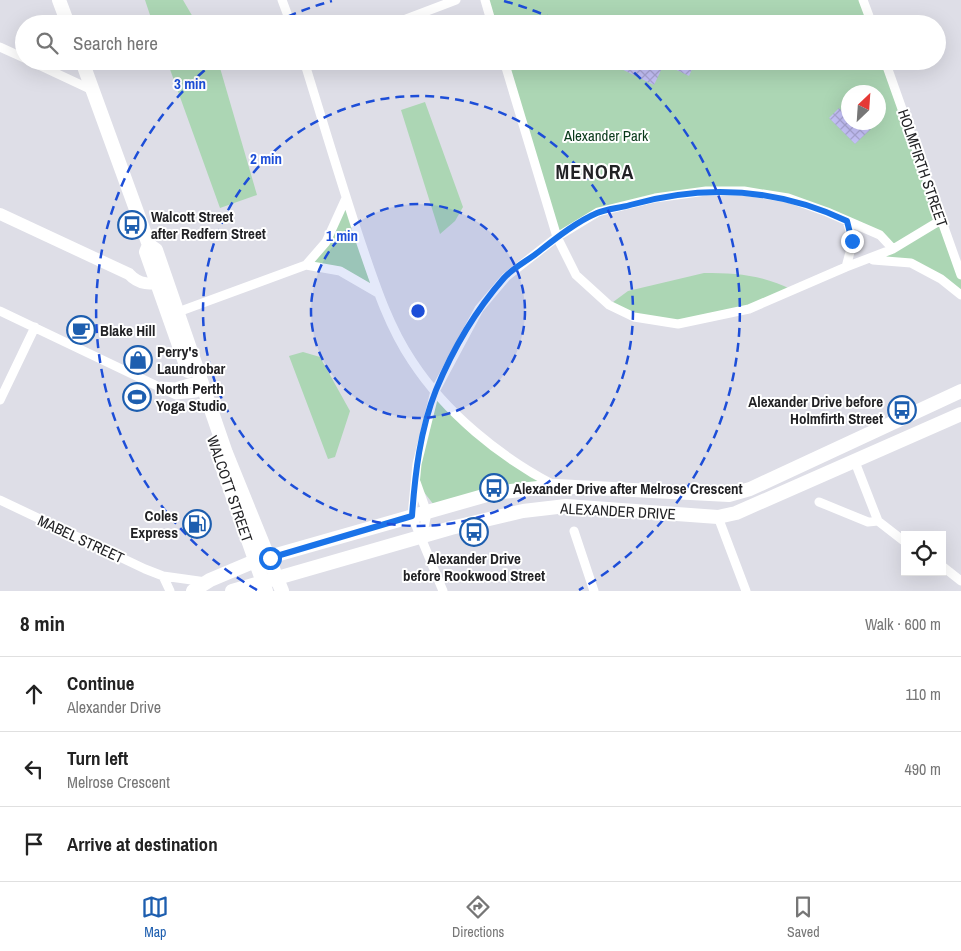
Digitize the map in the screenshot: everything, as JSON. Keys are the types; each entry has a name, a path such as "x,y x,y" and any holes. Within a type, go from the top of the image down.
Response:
{"main road":[{"path":"60,0 65,15"},
{"name":"WALCOTT STREET","path":"85,70 149,245 146,252 178,312 197,388 280,585"},
{"name":"WALCOTT STREET","path":"160,277 264,586"},
{"name":"ALEXANDER DRIVE","path":"193,591 206,582 255,562 494,493 556,486 729,495 750,489 961,392"},
{"name":"ALEXANDER DRIVE","path":"232,591 280,585 422,537 523,511 566,506 718,517 736,513 961,414"}],"street":[{"path":"282,0 288,15"},
{"path":"417,15 456,0"},
{"path":"485,0 489,15"},
{"path":"863,0 869,15"},
{"path":"0,47 15,54"},
{"path":"49,70 92,90"},
{"path":"307,70 346,198 378,293 392,327 412,361 435,391 477,433 532,474 556,486"},
{"path":"507,70 557,237 576,275 609,305 634,316 678,324 750,308 846,267 870,260 893,249 941,220"},
{"name":"HOLMFIRTH STREET","path":"888,70 961,275"},
{"path":"443,591 412,516 416,464 435,391 479,309 506,276 557,237 598,212 656,198 706,191 744,191 788,198 880,235 893,249"},
{"path":"178,312 306,265 326,242 346,198"},
{"path":"0,214 129,274 136,282 145,284 160,277"},
{"path":"846,267 852,241 847,221"},
{"path":"870,260 911,263 941,280 961,295"},
{"path":"306,265 340,272 378,293"},
{"path":"0,311 176,395 197,388"},
{"path":"0,400 35,327"},
{"path":"855,462 878,521 901,539"},
{"path":"416,482 427,512 422,537"},
{"name":"MABEL STREET","path":"0,500 163,576 206,582"},
{"path":"819,502 868,522 878,521"},
{"path":"718,517 746,591"},
{"path":"574,531 594,591"},
{"path":"946,569 961,581"},
{"path":"163,576 170,591"}],"green space":[{"path":"145,0 183,0 192,15 150,15"},
{"path":"485,0 863,0 869,15 489,15"},
{"path":"170,70 221,70 257,195 220,208"},
{"name":"Alexander Park","path":"507,70 888,70 961,275 961,295 911,263 870,260 893,249 880,235 788,198 706,191 598,212 557,237"},
{"path":"425,102 463,207 455,221 440,234 401,110"},
{"path":"346,198 378,293 340,272 306,265 326,242"},
{"path":"704,273 750,276 771,281 792,290 749,309 678,324 634,317 609,305 628,291"},
{"path":"303,352 320,357 350,411 335,457 328,459 289,356"},
{"path":"435,391 477,433 556,486 434,505 416,482"}],"building":[{"path":"623,70 661,70 654,85"},
{"path":"676,70 692,70 689,76"},
{"path":"839,108 841,110 841,130 829,118"},
{"path":"841,130 870,130 855,144"}],"place":[{"name":"Walcott Street after Redfern Street","path":"132,225"},
{"name":"Blake Hill","path":"81,330"},
{"name":"Perry's Laundrobar","path":"138,360"},
{"name":"North Perth Yoga Studio","path":"137,397"},
{"name":"Alexander Drive before Holmfirth Street","path":"902,410"},
{"name":"Alexander Drive after Melrose Crescent","path":"494,488"},
{"name":"Coles Express","path":"197,524"},
{"name":"Alexander Drive before Rookwood Street","path":"474,532"}],"district":[{"name":"MENORA","path":"595,171"}],"route":[{"path":"270,558 412,516 416,464 435,391 479,309 506,276 557,237 598,212 606,212 656,198 706,191 744,191 788,198 847,221 852,241"}]}
